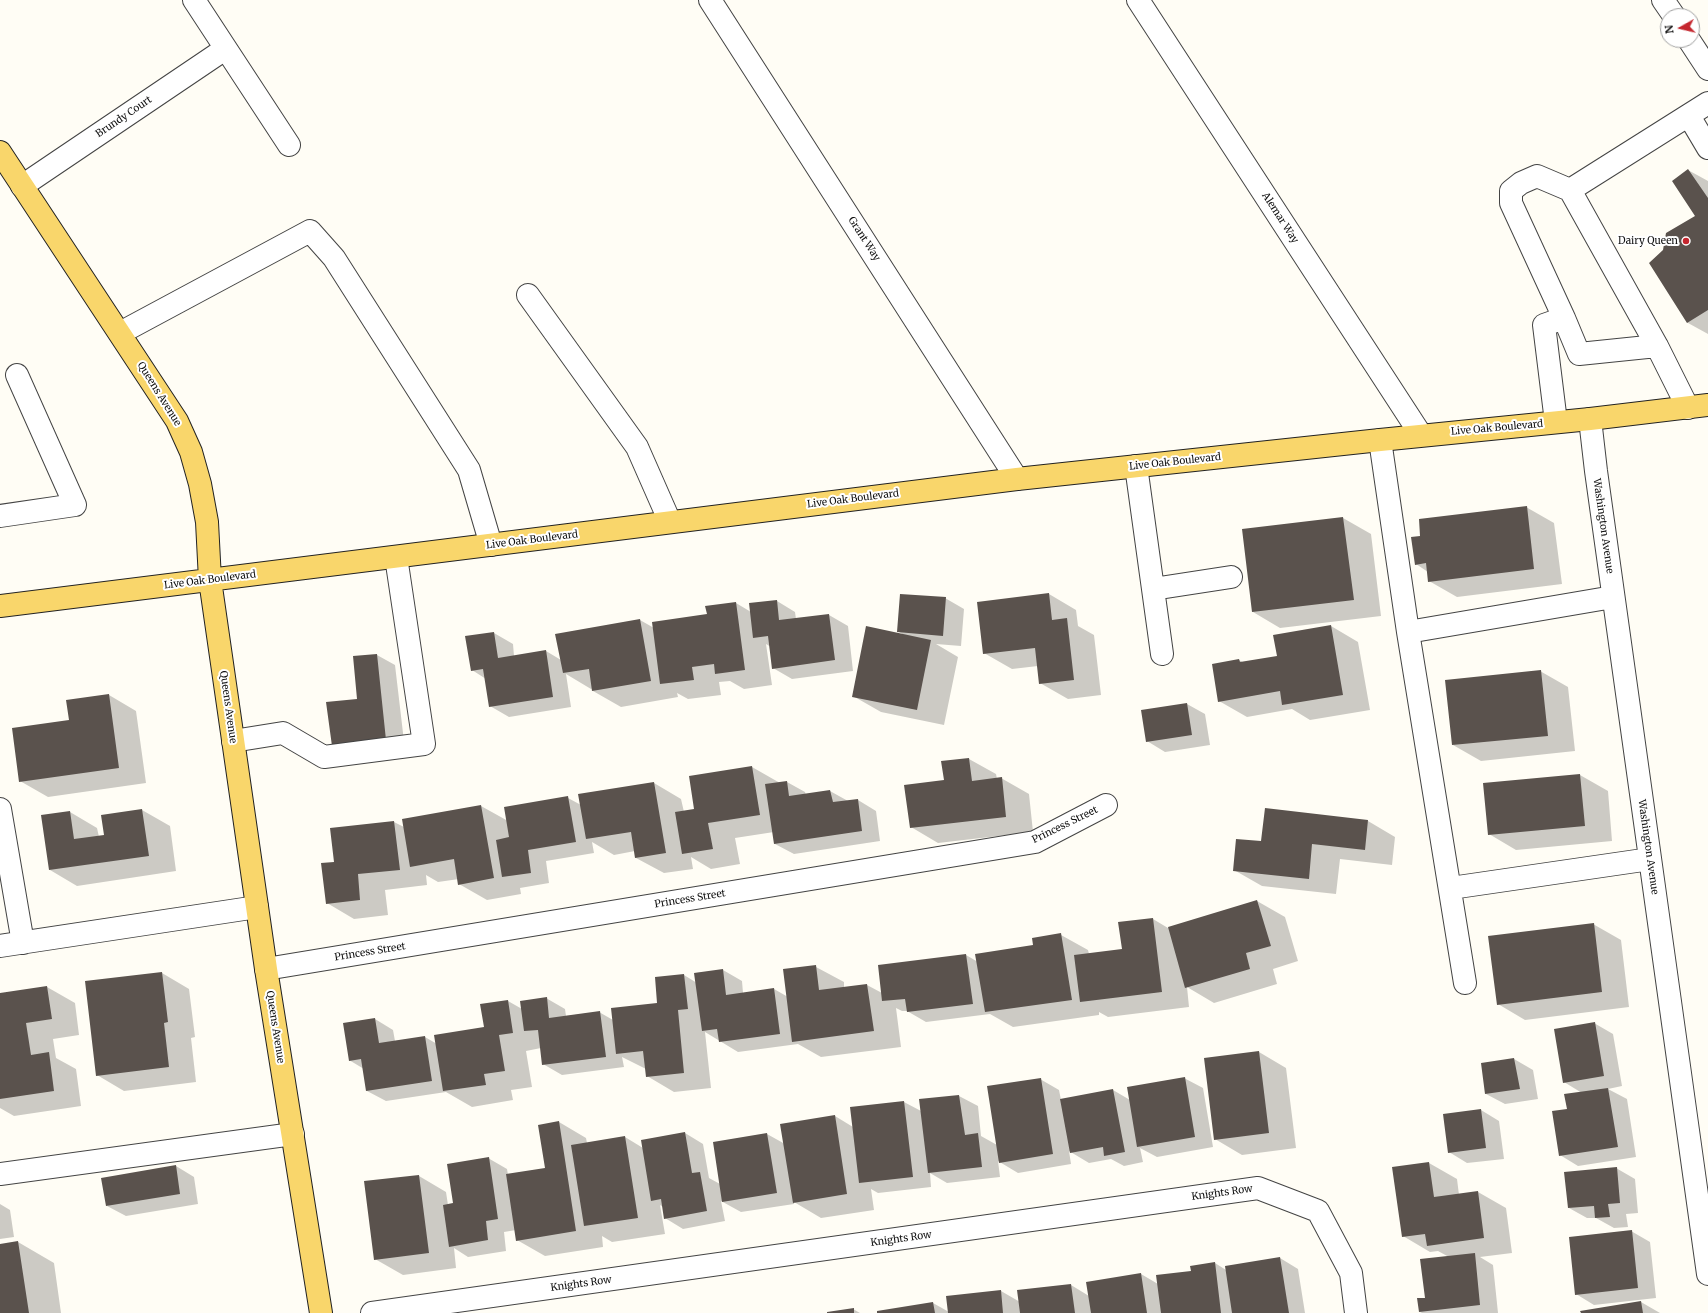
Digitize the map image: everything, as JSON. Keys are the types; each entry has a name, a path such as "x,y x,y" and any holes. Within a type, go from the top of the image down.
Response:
{"main road":[{"name":"Queens Avenue","path":"0,152 177,421 191,452 200,484 207,522 210,580 266,969 321,1313"},
{"name":"Live Oak Boulevard","path":"0,606 1017,479 1421,435 1590,419 1698,406"}],"street":[{"path":"194,0 289,145"},
{"name":"Grant Way","path":"710,0 1017,479"},
{"name":"Alemar Way","path":"1138,0 1421,435"},
{"path":"1694,48 1708,69"},
{"name":"Brundy Court","path":"22,186 225,49"},
{"path":"1570,190 1708,103"},
{"path":"1689,116 1708,148"},
{"path":"1657,346 1579,354 1512,203 1511,191 1521,183 1537,176 1570,190 1657,346 1698,406"},
{"path":"120,333 310,231 334,258 469,470 491,545"},
{"path":"528,295 637,447 670,522"},
{"path":"1556,422 1544,325 1564,318"},
{"path":"0,516 75,505 17,375"},
{"name":"Washington Avenue","path":"1590,419 1613,597 1708,1274"},
{"path":"1380,440 1408,632 1451,888 1465,983"},
{"path":"1136,466 1162,654"},
{"path":"233,741 283,733 324,757 424,744 396,557"},
{"path":"1153,589 1230,577"},
{"path":"1408,632 1613,597"},
{"name":"Princess Street","path":"266,969 1035,842 1106,805"},
{"path":"0,809 23,943"},
{"path":"1451,888 1650,859"},
{"path":"0,946 257,907"},
{"path":"0,1174 293,1134"},
{"name":"Knights Row","path":"372,1313 1258,1188 1318,1211 1351,1273 1356,1313"}],"building":[{"name":"Dairy Queen","path":"1688,169 1708,198 1708,310 1687,323 1649,263 1663,250 1666,233 1695,216 1672,181"},
{"path":"1527,506 1534,569 1428,582 1426,563 1415,565 1411,537 1420,536 1419,519"},
{"path":"1343,517 1354,600 1252,612 1242,529"},
{"path":"1049,593 1052,620 1067,618 1074,680 1039,684 1035,648 983,654 977,602"},
{"path":"900,594 946,597 943,636 897,632"},
{"path":"777,600 779,620 829,614 835,660 772,669 768,636 753,638 749,603"},
{"path":"736,602 745,670 715,674 714,664 692,667 694,680 660,684 652,622 707,614 705,606"},
{"path":"640,619 651,681 592,691 589,669 563,673 555,634"},
{"path":"1331,625 1343,695 1282,705 1280,691 1218,702 1212,664 1239,659 1240,662 1277,656 1273,635"},
{"path":"866,626 931,640 917,710 852,697"},
{"path":"494,632 498,658 546,650 553,697 489,707 483,669 471,671 465,636"},
{"path":"377,654 386,740 332,746 326,702 357,699 353,656"},
{"path":"1541,670 1548,736 1452,745 1445,680"},
{"path":"109,694 119,768 19,782 12,728 69,720 66,700"},
{"path":"1187,703 1192,735 1146,742 1141,710"},
{"path":"969,758 972,781 1002,777 1006,817 910,828 904,785 944,780 941,761"},
{"path":"752,766 760,815 708,823 713,849 682,854 675,812 694,809 689,776"},
{"path":"1580,774 1585,826 1488,835 1483,783"},
{"path":"787,781 789,796 830,790 833,802 858,799 862,831 774,844 765,784"},
{"path":"654,782 666,853 635,858 631,832 586,839 578,794"},
{"path":"568,796 576,842 528,850 531,873 502,877 496,840 509,837 504,807"},
{"path":"481,805 494,878 458,885 454,859 410,867 402,819"},
{"path":"1265,808 1368,820 1365,850 1312,844 1309,879 1233,871 1236,839 1261,841"},
{"path":"142,809 149,856 49,870 41,815 70,811 74,839 104,835 101,815"},
{"path":"394,821 400,870 358,874 360,900 326,904 321,863 334,862 330,828"},
{"path":"1257,900 1271,946 1246,953 1250,969 1185,988 1168,927"},
{"path":"1153,918 1162,992 1080,1002 1074,955 1122,949 1118,922"},
{"path":"1594,923 1602,992 1497,1005 1488,936"},
{"path":"1061,933 1072,1000 985,1012 975,954 1033,945 1032,938"},
{"path":"966,954 973,1004 907,1012 905,999 882,1001 878,965"},
{"path":"816,965 819,990 867,984 874,1031 792,1042 783,969"},
{"path":"723,969 726,995 774,988 780,1034 719,1042 717,1029 702,1031 694,973"},
{"path":"162,972 168,1022 164,1023 169,1067 96,1076 85,981"},
{"path":"684,974 688,1009 678,1010 684,1073 646,1077 643,1051 616,1054 611,1008 657,1003 655,977"},
{"path":"47,986 52,1019 26,1023 31,1055 49,1052 54,1091 0,1099 0,993"},
{"path":"547,997 549,1018 600,1011 606,1057 542,1065 538,1030 524,1031 520,1001"},
{"path":"508,1000 513,1033 499,1035 505,1071 484,1074 486,1085 443,1091 434,1035 484,1027 480,1004"},
{"path":"375,1018 379,1043 425,1036 432,1081 366,1091 361,1059 349,1061 343,1023"},
{"path":"1595,1022 1604,1076 1563,1083 1554,1029"},
{"path":"1259,1051 1269,1133 1214,1140 1204,1058"},
{"path":"1514,1058 1520,1089 1485,1094 1481,1063"},
{"path":"1185,1077 1195,1137 1137,1147 1127,1087"},
{"path":"1041,1078 1053,1154 999,1163 987,1086"},
{"path":"1608,1088 1618,1147 1559,1156 1552,1111 1567,1109 1564,1094"},
{"path":"1113,1089 1125,1152 1104,1156 1103,1147 1070,1153 1060,1099"},
{"path":"959,1095 965,1135 978,1133 982,1167 928,1173 919,1099"},
{"path":"904,1101 913,1177 859,1183 850,1107"},
{"path":"1481,1109 1486,1148 1448,1153 1443,1114"},
{"path":"835,1115 847,1194 793,1203 780,1124"},
{"path":"559,1121 576,1231 516,1241 506,1174 545,1168 538,1125"},
{"path":"685,1132 692,1173 700,1172 707,1211 664,1219 661,1199 651,1201 641,1140"},
{"path":"767,1133 777,1193 722,1202 713,1142"},
{"path":"625,1136 638,1218 584,1226 571,1145"},
{"path":"489,1157 498,1219 486,1221 488,1240 449,1247 443,1205 453,1203 447,1164"},
{"path":"1429,1162 1434,1197 1478,1191 1484,1238 1427,1246 1425,1234 1402,1237 1392,1167"},
{"path":"176,1165 180,1194 106,1206 101,1178"},
{"path":"1617,1167 1620,1203 1608,1204 1610,1217 1595,1218 1594,1206 1568,1208 1564,1172"},
{"path":"419,1175 429,1253 374,1260 364,1181"},
{"path":"1632,1230 1638,1288 1575,1295 1569,1237"},
{"path":"18,1241 29,1313 0,1313 0,1244"},
{"path":"1475,1253 1480,1305 1419,1312 1417,1298 1425,1298 1420,1259"},
{"path":"1280,1257 1289,1313 1232,1313 1225,1266"},
{"path":"1215,1262 1221,1313 1161,1313 1156,1275 1191,1271 1190,1266"},
{"path":"1141,1273 1147,1313 1091,1313 1086,1282"},
{"path":"1071,1284 1075,1313 1020,1313 1017,1290"},
{"path":"1001,1290 1003,1313 948,1313 946,1296"},
{"path":"1641,1301 1643,1313 1581,1313 1580,1311"},
{"path":"933,1302 935,1313 877,1313 877,1311"},
{"path":"854,1308 854,1313 827,1313 827,1312"}],"place":[{"name":"Dairy Queen","path":"1686,241"}]}
